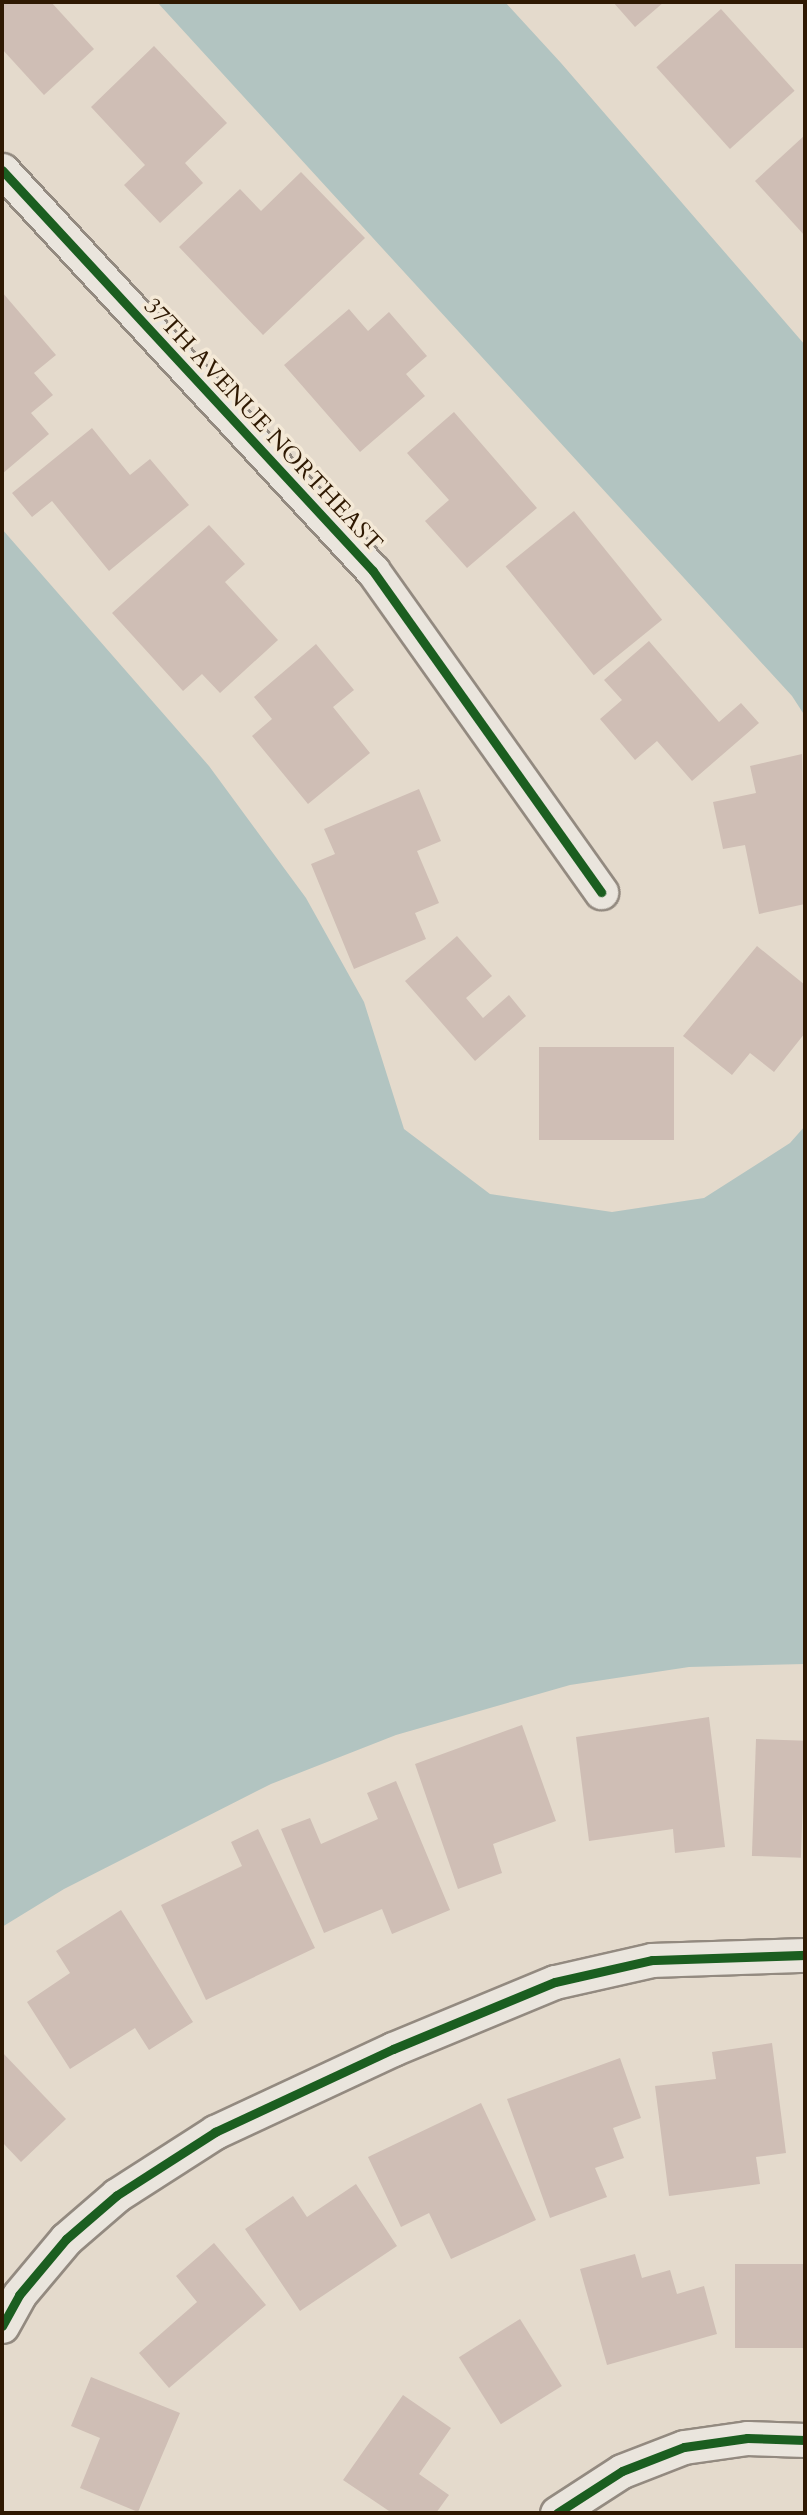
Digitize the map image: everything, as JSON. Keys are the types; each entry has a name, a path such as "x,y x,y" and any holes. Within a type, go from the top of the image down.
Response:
{"street":[{"name":"37TH AVENUE NORTHEAST","path":"2,170 373,572 601,891"},
{"path":"2,2326 19,2295 66,2239 117,2195 215,2132 393,2049 555,1982 652,1961 805,1955"},
{"path":"557,2513 622,2471 684,2447 747,2438 805,2440"}],"shaded area":[{"path":"157,2 505,2 561,63 805,345 805,716 792,696"},
{"path":"2,529 209,766 306,898 364,1002 404,1129 490,1194 612,1212 704,1198 790,1143 805,1126 805,1664 689,1667 570,1685 396,1735 271,1784 64,1889 2,1927"}],"building":[{"path":"2,2 51,2 94,49 44,95 2,49"},
{"path":"613,2 664,2 635,27"},
{"path":"721,9 795,91 730,149 656,67"},
{"path":"154,46 227,123 185,163 203,183 160,223 124,185 145,165 91,107"},
{"path":"805,135 805,236 755,181"},
{"path":"301,172 365,238 263,335 179,247 240,189 261,211"},
{"path":"2,292 56,355 34,373 53,395 31,413 49,434 2,474"},
{"path":"349,309 368,331 389,312 427,356 406,374 425,396 360,452 284,365"},
{"path":"454,412 537,508 467,568 425,521 449,500 407,453"},
{"path":"92,428 130,475 150,459 189,505 109,571 52,501 32,517 12,493"},
{"path":"574,511 662,620 594,675 506,566"},
{"path":"209,525 245,564 225,582 278,640 220,693 202,674 183,691 112,613"},
{"path":"649,641 719,722 741,703 759,723 692,781 657,741 635,760 600,719 622,700 604,680"},
{"path":"316,644 354,690 333,707 370,753 308,804 252,736 272,719 254,697"},
{"path":"802,754 805,904 759,914 745,845 723,849 713,802 756,793 750,766"},
{"path":"419,789 441,841 417,851 439,903 415,913 426,939 354,969 311,864 335,854 324,829"},
{"path":"457,936 492,976 466,998 483,1018 509,995 526,1016 475,1061 405,981"},
{"path":"757,946 805,985 805,1033 774,1072 750,1053 732,1075 683,1036"},
{"path":"539,1047 674,1047 674,1140 539,1140"},
{"path":"709,1717 725,1847 675,1853 673,1829 589,1841 576,1737"},
{"path":"522,1725 556,1821 493,1844 502,1873 458,1889 415,1764"},
{"path":"756,1739 805,1741 801,1858 752,1856"},
{"path":"396,1781 450,1910 392,1934 382,1909 324,1933 281,1829 310,1818 321,1844 378,1819 367,1793"},
{"path":"258,1829 315,1948 206,2000 161,1905 242,1866 231,1842"},
{"path":"121,1910 193,2022 149,2050 135,2028 70,2069 27,2002 70,1973 56,1951"},
{"path":"772,2043 786,2153 756,2157 760,2184 669,2196 655,2086 716,2079 712,2052"},
{"path":"2,2052 66,2119 21,2162 2,2142"},
{"path":"620,2058 641,2118 613,2128 624,2158 595,2168 607,2197 550,2218 507,2099"},
{"path":"481,2103 536,2220 451,2259 429,2213 401,2227 368,2157"},
{"path":"356,2184 397,2246 300,2311 245,2229 293,2196 307,2217"},
{"path":"214,2243 266,2305 169,2388 139,2353 197,2302 176,2276"},
{"path":"635,2254 642,2278 670,2270 677,2294 704,2286 717,2334 607,2365 580,2269"},
{"path":"735,2264 805,2264 805,2348 735,2348"},
{"path":"520,2319 562,2386 501,2424 459,2357"},
{"path":"91,2377 180,2413 138,2512 80,2488 100,2438 71,2426"},
{"path":"403,2395 451,2428 419,2474 449,2495 436,2513 392,2513 343,2480"}],"cycle path":[{"path":"2,170 373,571 601,892"},
{"path":"2,2326 19,2295 66,2239 117,2195 215,2132 393,2049 555,1982 652,1960 805,1955"},
{"path":"557,2513 622,2471 684,2447 747,2438 805,2440"}]}
